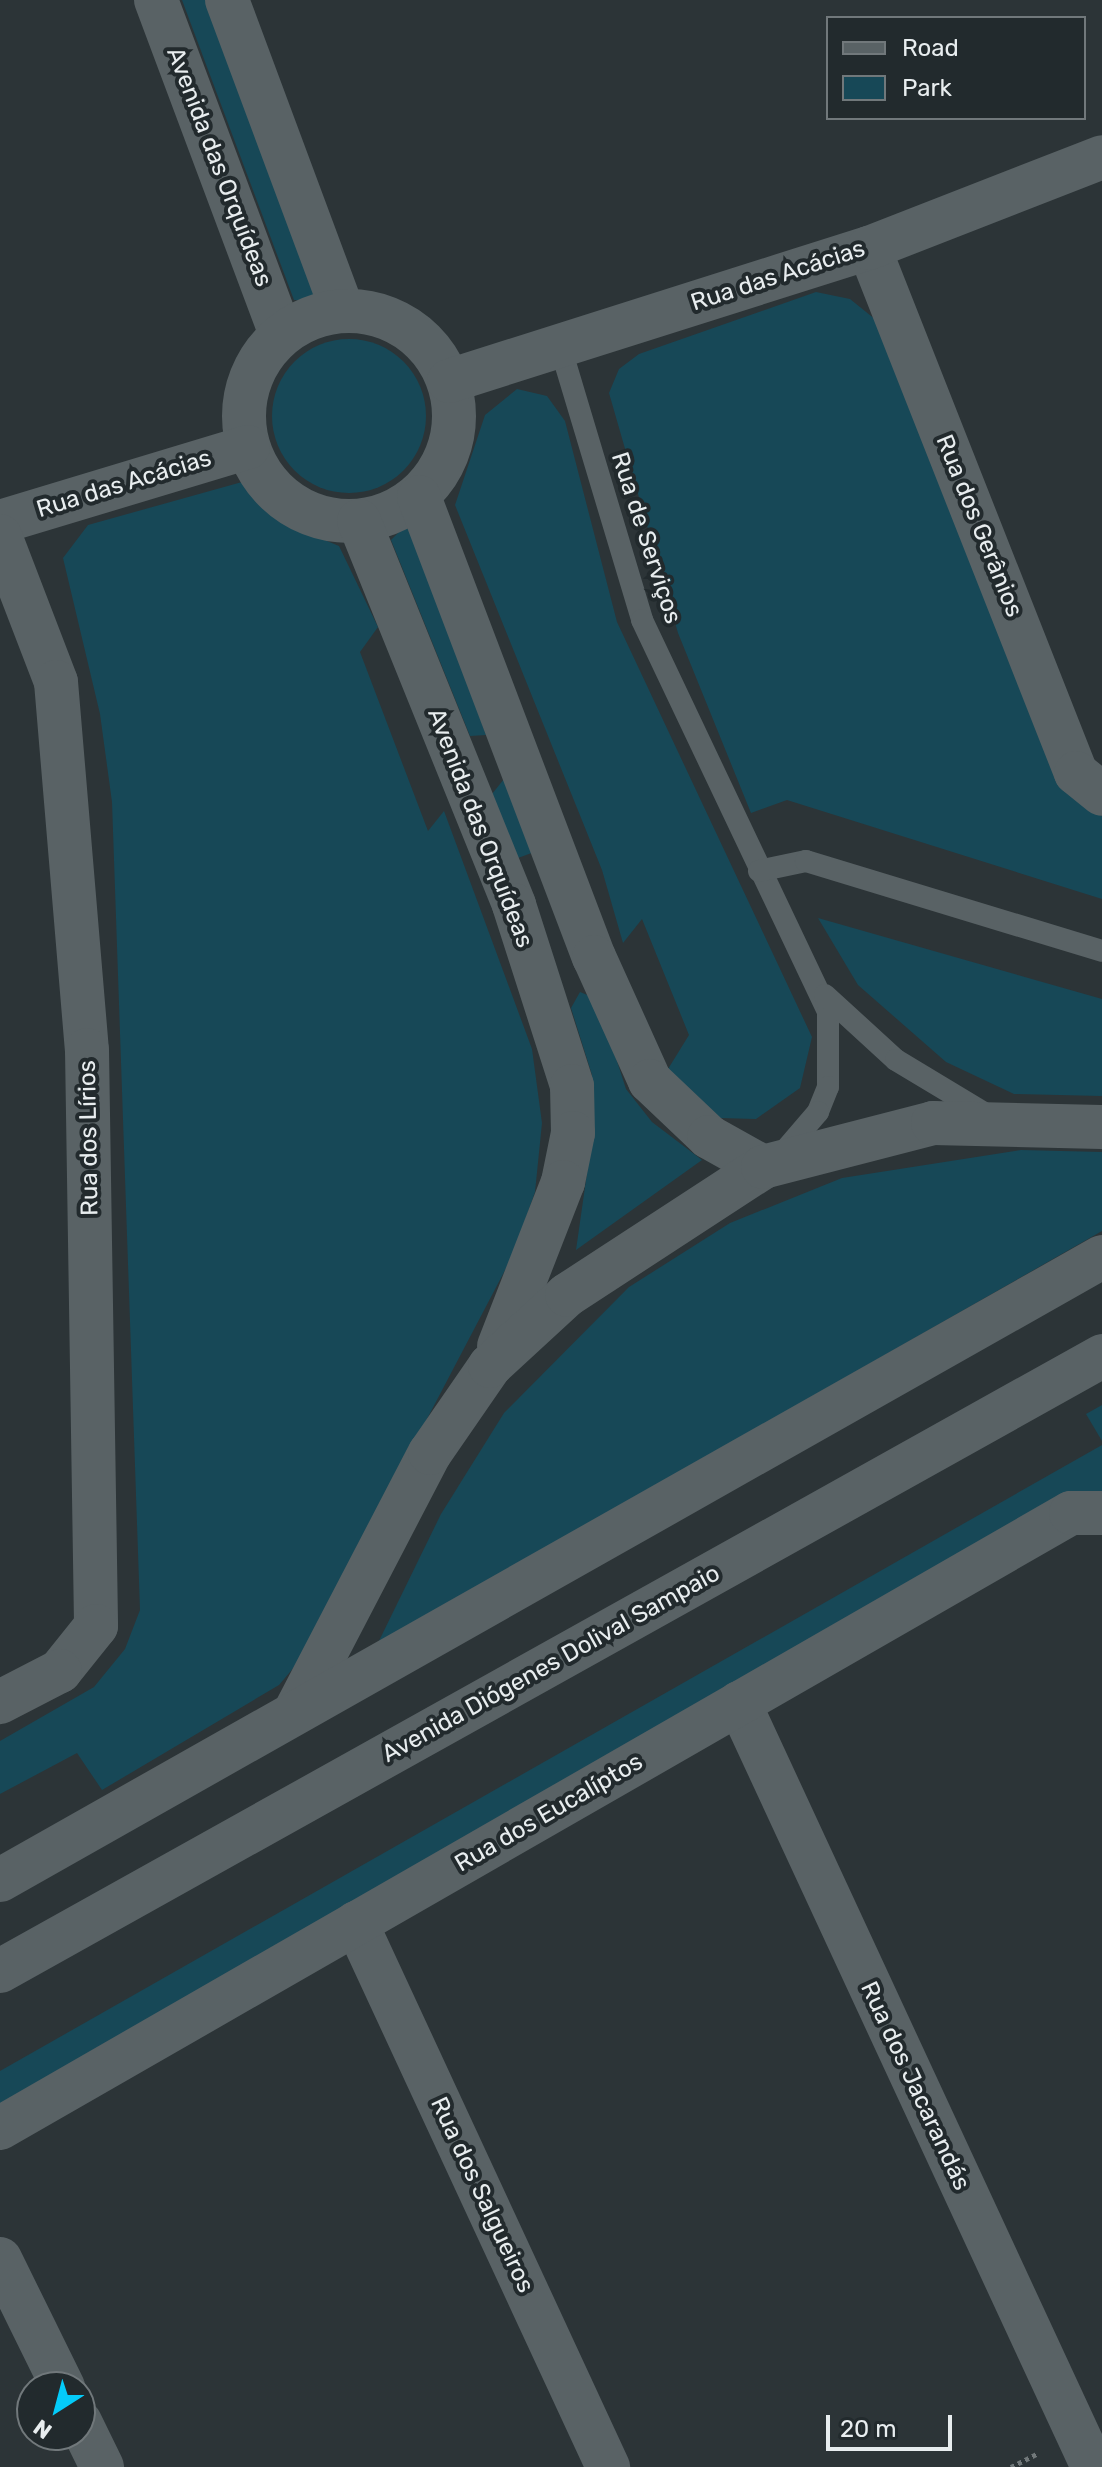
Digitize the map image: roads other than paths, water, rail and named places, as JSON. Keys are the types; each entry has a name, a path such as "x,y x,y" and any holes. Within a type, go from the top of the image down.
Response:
{"street":[{"name":"Avenida das Orquídeas","path":"156,0 281,334"},
{"path":"227,0 342,310"},
{"name":"Rua das Acácias","path":"449,381 869,248 1102,157"},
{"name":"Rua dos Gerânios","path":"869,248 1076,773 1102,794"},
{"path":"342,310 408,328 449,381 452,444 419,497 359,521 323,518 291,504 265,479 248,447 248,386 281,334 342,310"},
{"name":"Rua das Acácias","path":"0,522 248,447"},
{"path":"419,497 594,957 650,1081 709,1137 763,1167"},
{"name":"Avenida das Orquídeas","path":"359,521 537,980 572,1086 573,1133 530,1280 490,1366"},
{"name":"Rua dos Lírios","path":"0,536 57,697 87,1050 96,1626 60,1671 0,1702"},
{"path":"454,762 512,742"},
{"path":"537,980 594,957"},
{"path":"296,1710 430,1453 490,1366 567,1295 763,1167 933,1123 1102,1127"},
{"path":"0,1880 1102,1257"},
{"name":"Avenida Diógenes Dolival Sampaio","path":"0,1971 1102,1356"},
{"name":"Rua dos Eucalíptos","path":"0,2128 1071,1513 1102,1513"},
{"name":"Rua dos Jacarandás","path":"739,1703 1093,2467"},
{"name":"Rua dos Salgueiros","path":"356,1923 608,2467"},
{"path":"0,2259 55,2371"}],"lane":[{"name":"Rua de Serviços","path":"560,346 642,620 759,871 819,988 833,1037 828,1087 803,1134 763,1167"},
{"path":"759,871 806,861 1102,951"},
{"name":"Rua de Serviços","path":"819,988 896,1060 1010,1125"}]}
